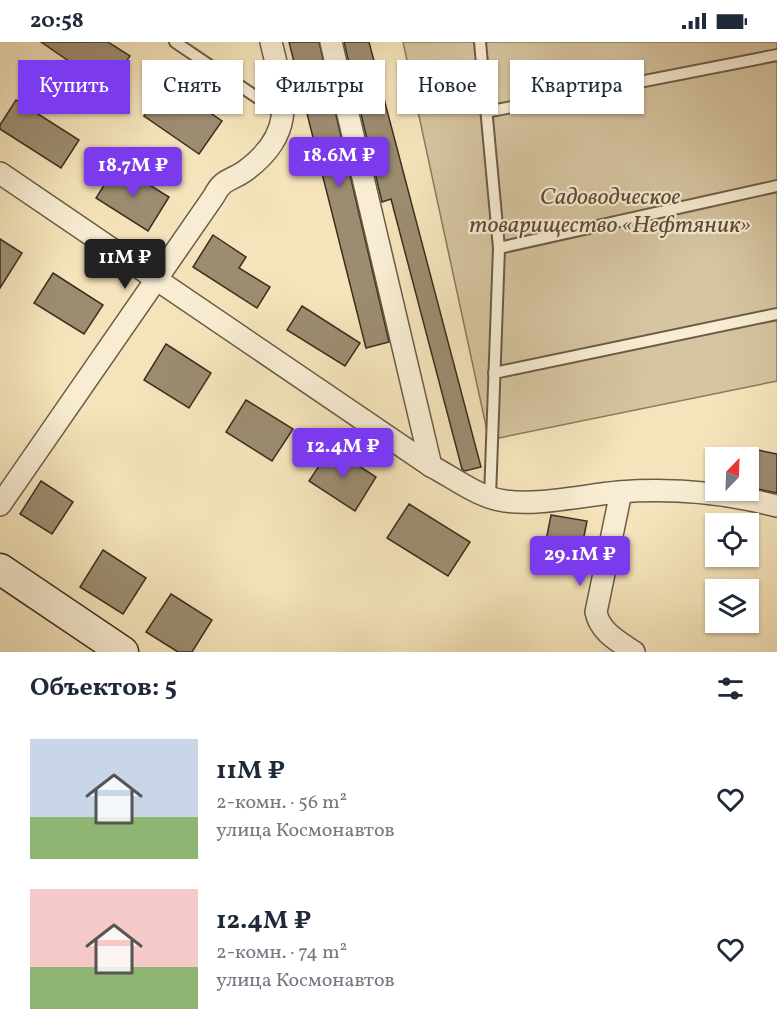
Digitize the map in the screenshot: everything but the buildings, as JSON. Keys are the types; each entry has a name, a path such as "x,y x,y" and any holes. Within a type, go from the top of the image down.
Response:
{"street":[{"path":"0,505 219,186 260,160 277,135 283,115 284,95 271,42"},
{"path":"331,42 431,466"},
{"path":"0,172 431,466 490,497 521,502 621,492 688,491 748,499 777,506"},
{"path":"621,492 596,612 604,631 634,652"},
{"path":"0,569 123,652"}],"lane":[{"path":"175,42 283,115"},
{"path":"480,42 482,60"},
{"path":"498,110 777,55"},
{"path":"486,114 499,248 490,497"},
{"path":"499,248 777,186"},
{"path":"494,374 777,314"}],"green space":[{"name":"Садоводческое товарищество «Нефтяник»","path":"403,42 777,42 777,381 489,440 419,114 498,114 498,60 407,60"}]}
